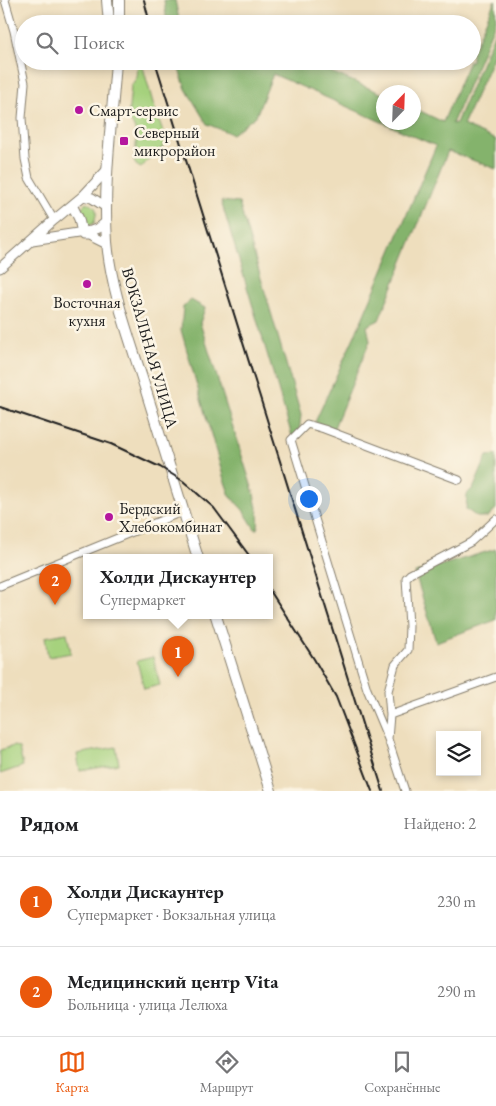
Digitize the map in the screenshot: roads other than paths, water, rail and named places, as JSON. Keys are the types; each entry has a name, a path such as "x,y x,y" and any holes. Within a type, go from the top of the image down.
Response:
{"highway":[{"path":"107,0 108,15"},
{"path":"119,0 119,15"},
{"name":"ВОКЗАЛЬНАЯ УЛИЦА","path":"115,70 107,170 107,244 119,302 197,554"},
{"path":"217,619 272,791"}],"main road":[{"path":"0,268 83,196 107,170"},
{"path":"83,196 92,198 106,207"},
{"path":"72,205 79,219 82,233"},
{"path":"32,240 82,233 99,228 106,222"},
{"path":"65,235 89,235 107,244"}],"street":[{"path":"4,0 15,36"},
{"path":"22,70 25,83 22,118 25,159 29,178 54,220"},
{"path":"405,791 388,740 367,689 291,440 307,424 460,480"},
{"path":"0,586 184,511"},
{"path":"388,740 390,715 388,691 395,665 408,650 409,626 406,578 410,574 470,542 496,519"},
{"path":"390,715 496,677"}],"railway":[{"path":"144,0 148,15"},
{"path":"158,70 383,791"},
{"path":"0,407 111,444 160,467 183,481 214,508 248,554"},
{"path":"273,595 336,697 372,791"}],"place":[{"name":"Смарт-сервис","path":"79,110"},
{"name":"Северный микрорайон","path":"124,141"},
{"name":"Восточная кухня","path":"87,284"},
{"name":"Бердский Хлебокомбинат","path":"109,517"},
{"name":"Медицинский центр Vita","path":"55,605"},
{"name":"Холди Дискаунтер","path":"178,677"}]}
